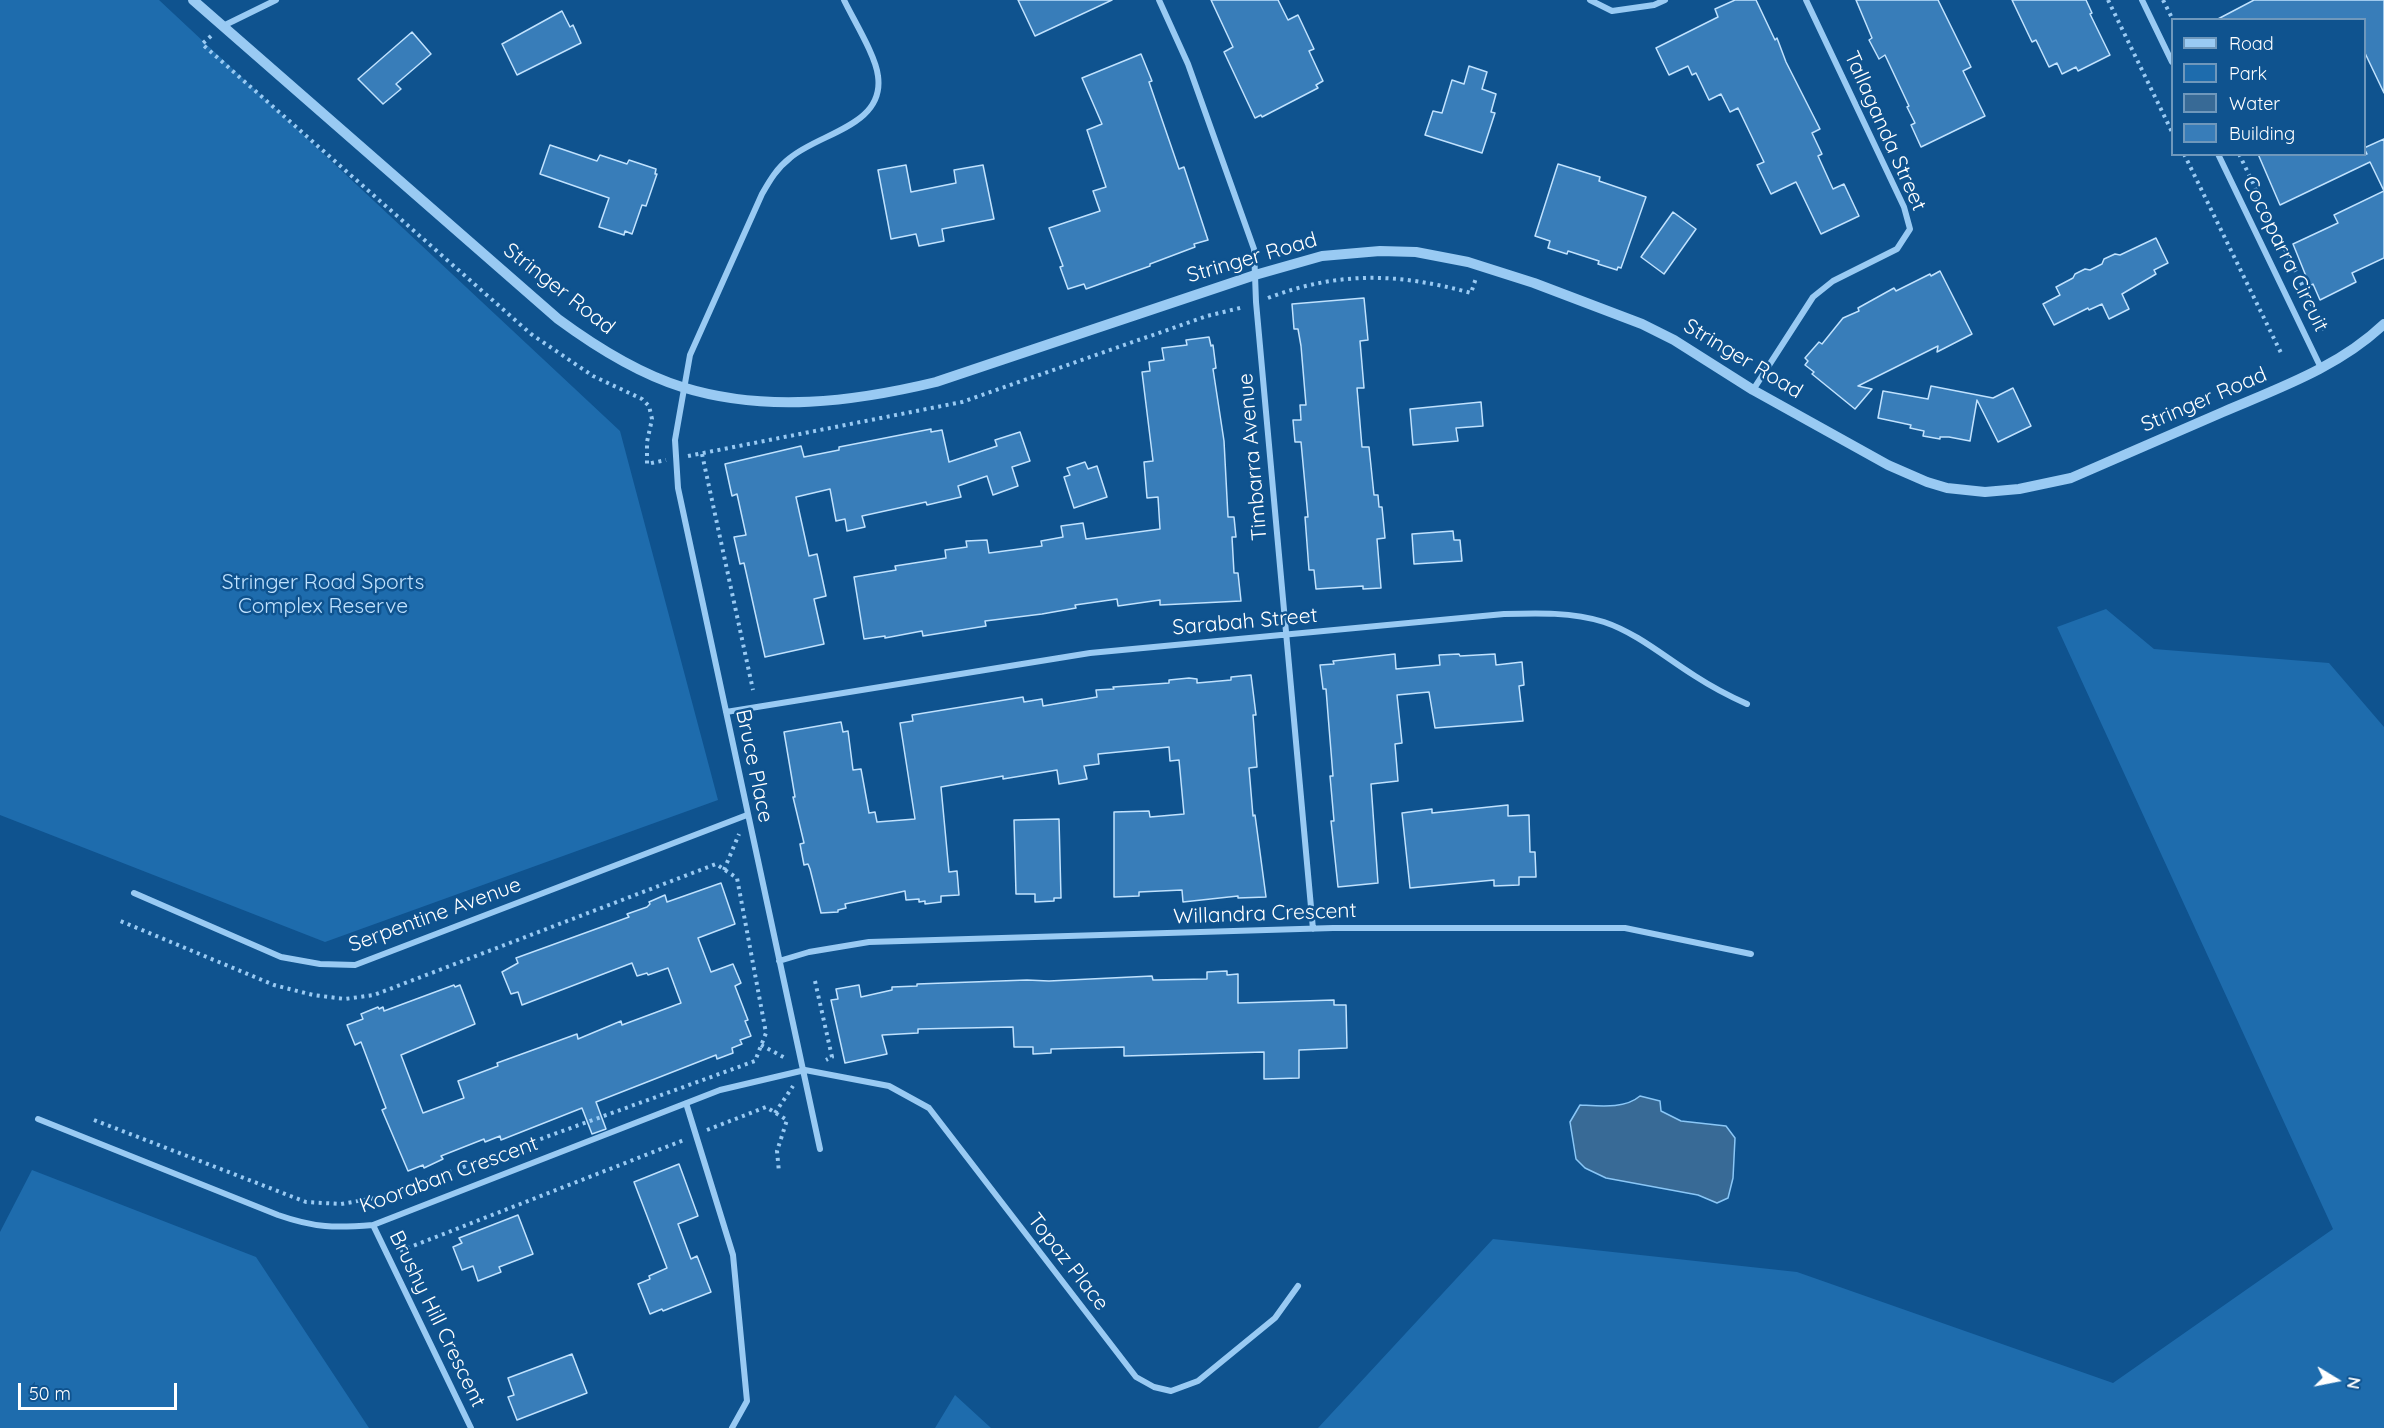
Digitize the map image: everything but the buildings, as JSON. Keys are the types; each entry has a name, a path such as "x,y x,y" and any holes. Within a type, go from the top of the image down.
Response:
{"street":[{"name":"Stringer Road","path":"193,0 558,319 588,341 652,375 683,387 727,397 796,403 896,392 959,375 1255,275 1322,256 1380,250 1441,255 1610,310 1674,340 1753,390 1908,474 1947,488 1985,492 2028,488 2071,478 2321,369 2384,324"},
{"path":"222,26 276,0"},
{"name":"Bruce Place","path":"820,1149 805,1070 747,815 678,488 675,459 676,423 690,355 762,194 776,170 792,156 862,118 873,104 878,89 878,74 844,0"},
{"name":"Timbarra Avenue","path":"1159,0 1188,64 1254,249 1256,302 1312,928"},
{"path":"1590,0 1612,11 1654,5 1665,0"},
{"name":"Tallaganda Street","path":"1753,390 1812,297 1833,281 1897,249 1910,230 1904,207 1806,0"},
{"path":"2142,0 2171,60"},
{"name":"Cocoparra Circuit","path":"2219,156 2321,369"},
{"name":"Sarabah Street","path":"726,712 1090,653 1504,614 1575,615 1606,622 1631,634 1696,678 1748,704"},
{"name":"Serpentine Avenue","path":"134,893 281,957 320,964 355,965 747,815"},
{"name":"Willandra Crescent","path":"779,961 809,952 869,942 1312,928 1467,926 1625,928 1751,954"},
{"name":"Kooraban Crescent","path":"38,1119 304,1224 334,1228 374,1225 720,1090 805,1070"},
{"name":"Topaz Place","path":"805,1070 889,1086 929,1108 1136,1377 1154,1387 1171,1391 1198,1381 1275,1318 1298,1286"},
{"path":"686,1103 733,1255 747,1401 732,1428"},
{"name":"Brushy Hill Crescent","path":"374,1225 471,1428"}],"path":[{"path":"2108,0 2171,130"},
{"path":"2163,0 2172,18"},
{"path":"222,26 202,44 531,334 593,376 642,399 649,406 652,419 647,442 647,464 962,402 1207,316 1234,311 1312,284 1348,278 1377,278 1432,282 1471,293 1480,266"},
{"path":"2185,156 2282,355"},
{"path":"2240,156 2324,330"},
{"path":"702,454 753,690"},
{"path":"724,870 747,815"},
{"path":"94,1119 306,1203 341,1204 381,1197 754,1061 766,1033 737,878 716,864 374,994 345,999 274,985 118,921"},
{"path":"815,981 832,1057"},
{"path":"761,1045 805,1070 775,1113"},
{"path":"388,1255 766,1107 787,1120 777,1151 779,1172"}],"green space":[{"name":"Stringer Road Sports Complex Reserve","path":"0,0 159,0 620,431 718,800 325,942 0,815"},
{"path":"2106,609 2154,649 2329,663 2384,727 2384,1428 1318,1428 1493,1239 1797,1272 2113,1383 2333,1229 2057,627"},
{"path":"32,1170 256,1257 369,1428 0,1428 0,1232"},
{"path":"955,1395 991,1428 935,1428"}],"water":[{"path":"1640,1096 1660,1101 1661,1111 1681,1121 1726,1126 1735,1138 1733,1178 1728,1198 1717,1203 1698,1195 1606,1178 1585,1168 1576,1159 1570,1122 1580,1105 1620,1105"}]}
